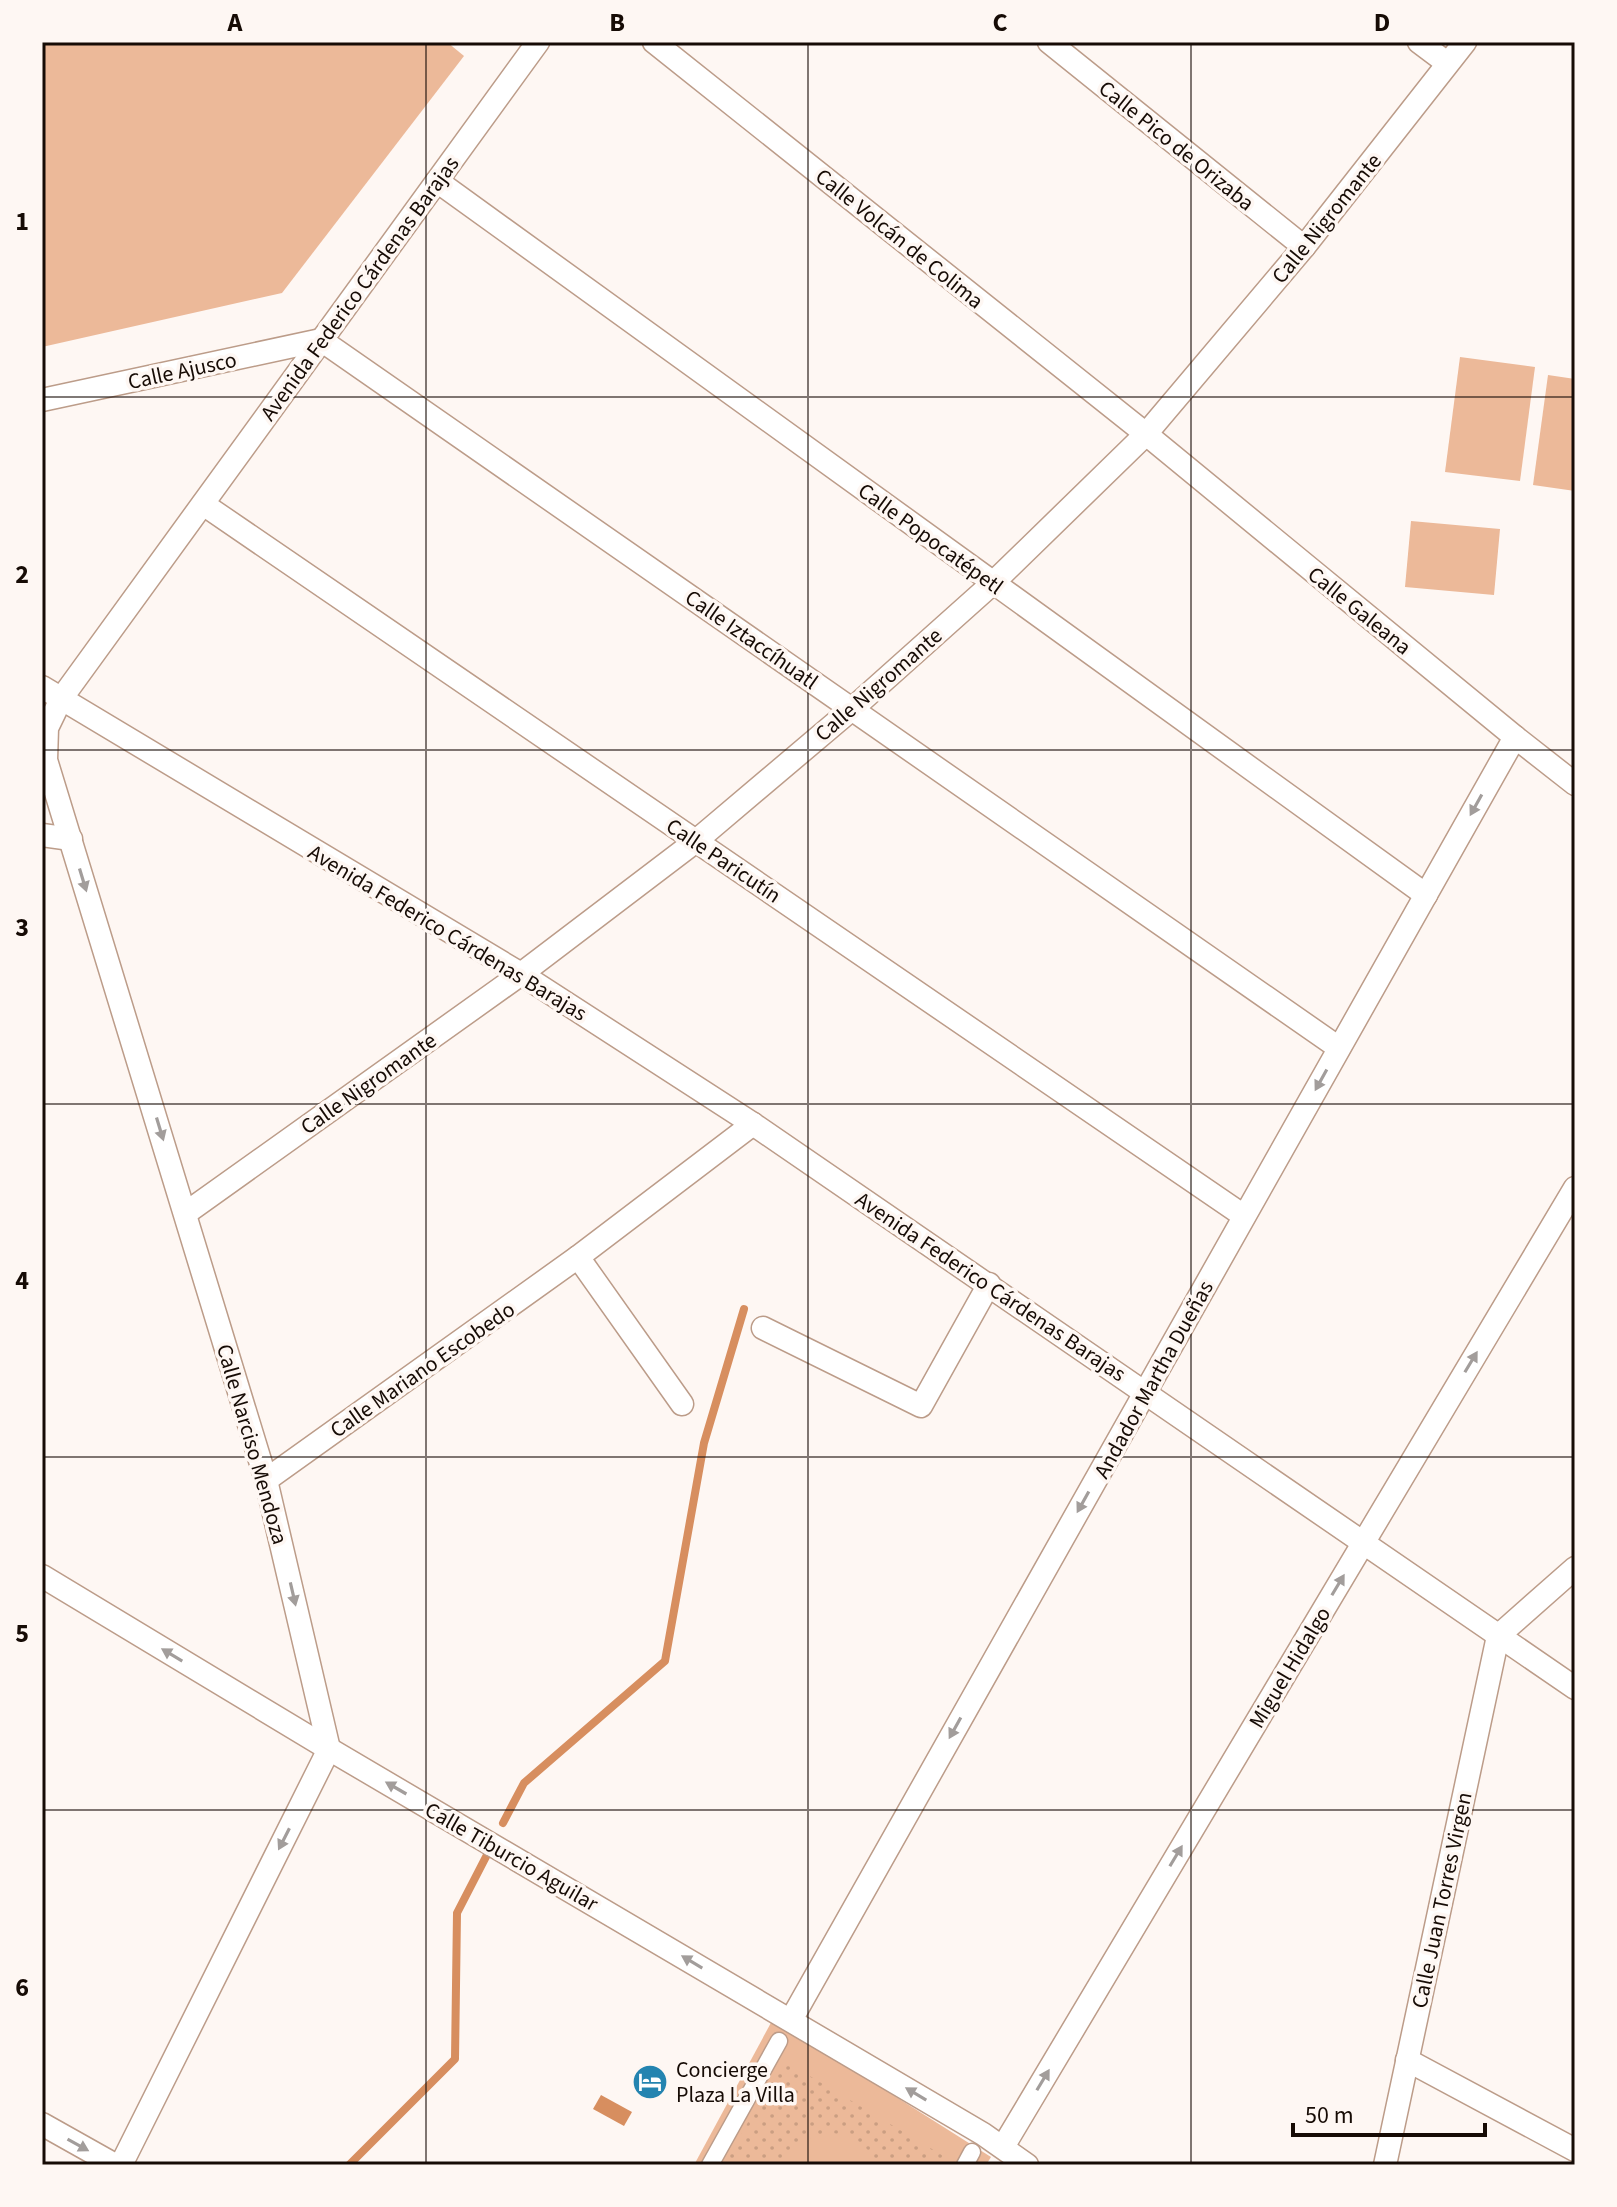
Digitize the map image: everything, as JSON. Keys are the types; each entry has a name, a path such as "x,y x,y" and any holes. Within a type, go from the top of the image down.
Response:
{"street":[{"name":"Avenida Federico Cárdenas Barajas","path":"538,42 203,504 52,693 521,974 753,1124 1575,1688"},
{"name":"Calle Volcán de Colima","path":"654,42 1146,434"},
{"name":"Calle Pico de Orizaba","path":"1049,42 1304,247"},
{"path":"1419,42 1447,63"},
{"name":"Calle Nigromante","path":"186,1213 521,974 696,841 852,709 993,583 1146,434 1304,247 1465,42"},
{"name":"Calle Popocatépetl","path":"437,181 1426,895"},
{"name":"Calle Ajusco","path":"42,400 321,340"},
{"name":"Calle Iztaccíhuatl","path":"321,340 1339,1048"},
{"name":"Calle Galeana","path":"1146,434 1575,784"},
{"name":"Calle Paricutín","path":"203,504 1244,1216"},
{"name":"Calle Narciso Mendoza","path":"52,693 46,760 266,1480 329,1749"},
{"name":"Andador Martha Dueñas","path":"791,2020 1515,737"},
{"path":"42,835 71,839"},
{"name":"Calle Mariano Escobedo","path":"266,1480 578,1257 753,1124"},
{"name":"Miguel Hidalgo","path":"1003,2147 1575,1188"},
{"path":"578,1257 682,1404"},
{"path":"763,1328 921,1406 989,1284"},
{"path":"1498,1636 1575,1568"},
{"name":"Calle Tiburcio Aguilar","path":"42,1576 329,1749 791,2020 973,2150 1003,2147 1027,2165"},
{"name":"Calle Juan Torres Virgen","path":"1385,2165 1498,1636"},
{"path":"121,2165 329,1749"},
{"path":"710,2165 779,2041"},
{"path":"1407,2060 1575,2150"},
{"path":"42,2124 115,2165"}],"shaded area":[{"path":"42,42 447,42 464,56 282,293 42,347"},
{"path":"1460,357 1535,367 1520,481 1445,472"},
{"path":"1548,375 1575,379 1575,491 1533,485"},
{"path":"1411,521 1500,529 1494,595 1405,587"},
{"path":"773,2019 991,2157 986,2165 694,2165"},
{"path":"783,2060 957,2165 877,2165 869,2151 858,2141 845,2135 831,2134 804,2142 793,2151 785,2165 724,2165"},
{"path":"601,2095 632,2112 624,2126 593,2109"}],"waterway":[{"path":"503,1823 524,1783 665,1661 704,1443 744,1309"},
{"path":"349,2165 455,2059 457,1913 490,1849"}],"place":[{"name":"Concierge Plaza La Villa","path":"650,2082"}]}
